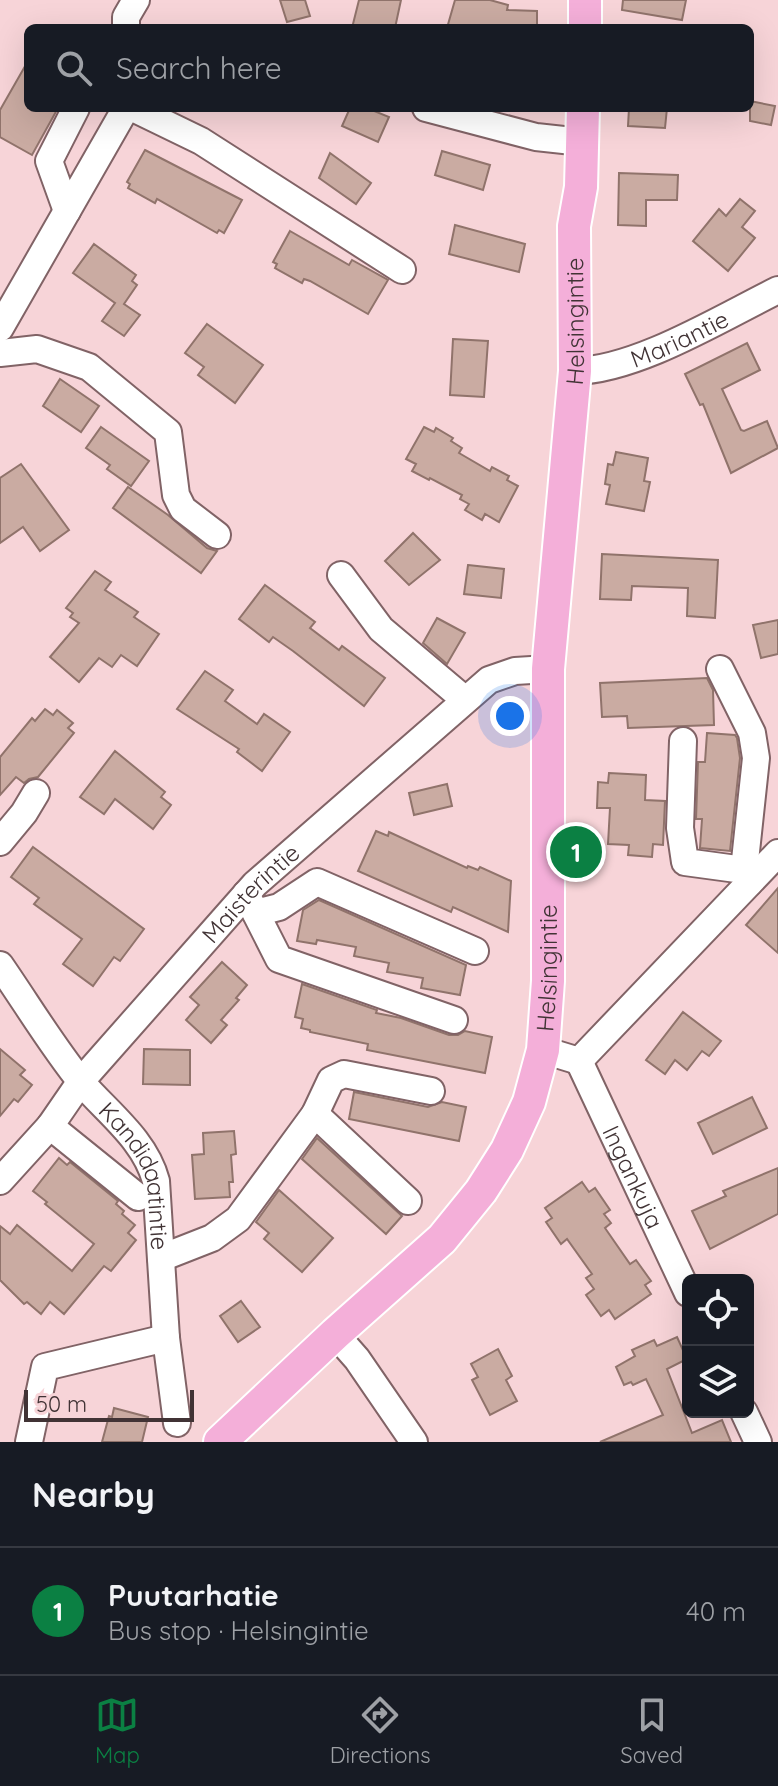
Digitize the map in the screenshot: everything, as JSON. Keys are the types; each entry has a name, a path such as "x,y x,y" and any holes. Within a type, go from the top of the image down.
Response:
{"main road":[{"path":"564,0 564,24"},
{"path":"585,0 585,24"},
{"name":"Helsingintie","path":"564,112 572,141"},
{"name":"Helsingintie","path":"220,1442 442,1239 481,1191 507,1150 529,1102 543,1050 548,981 548,669 575,371 574,226 562,185 582,112"}],"street":[{"path":"126,24 126,17 136,0"},
{"path":"67,211 49,161 74,112"},
{"path":"0,328 124,112"},
{"path":"141,112 201,141 402,270"},
{"path":"441,112 536,137 572,141"},
{"name":"Mariantie","path":"575,371 594,370 652,351 778,290"},
{"path":"0,353 37,349 89,367 168,432 176,495 183,509 217,535"},
{"path":"341,575 381,629 464,699"},
{"name":"Maisterintie","path":"0,1181 50,1126 81,1081 251,904 464,699 489,680 515,671 548,669"},
{"path":"720,669 752,733 756,758 746,876"},
{"path":"683,741 680,828 685,862 746,876"},
{"path":"0,842 36,793"},
{"path":"543,1050 579,1061 746,876 778,854"},
{"path":"251,904 279,907 317,882 475,951"},
{"path":"251,904 279,959 454,1020"},
{"name":"Kandidaatintie","path":"0,965 81,1081 142,1148 152,1165 156,1181 166,1338 177,1423"},
{"name":"Ingankuja","path":"579,1061 682,1280"},
{"path":"161,1258 212,1238 238,1219 315,1114 331,1080 344,1074 431,1091"},
{"path":"315,1114 408,1201"},
{"path":"50,1126 138,1197"},
{"path":"335,1334 357,1359 414,1442"},
{"path":"29,1442 45,1367 166,1338"},
{"path":"747,1418 758,1442"}],"building":[{"path":"280,0 305,0 310,16 287,22"},
{"path":"359,0 401,0 396,24 353,24"},
{"path":"455,0 490,0 508,5 507,10 537,11 537,24 448,24"},
{"path":"623,0 686,0 682,20 622,10"},
{"path":"24,68 24,112 56,112 32,155 0,137 0,110"},
{"path":"754,102 775,106 771,125 750,121"},
{"path":"348,112 377,112 389,117 378,142 342,126"},
{"path":"629,112 667,112 665,128 628,126"},
{"path":"145,150 242,200 224,233 219,230 217,233 157,199 155,203 128,188 130,184 127,182"},
{"path":"442,151 490,165 483,190 435,175"},
{"path":"330,153 371,183 356,204 319,178"},
{"path":"619,173 678,175 677,200 646,200 646,226 618,225"},
{"path":"740,199 755,211 742,227 755,238 728,271 693,241 719,209 726,216"},
{"path":"455,225 525,244 519,272 449,254"},
{"path":"290,231 349,265 352,260 388,280 368,314 310,281 304,279 302,283 275,268 277,264 273,262"},
{"path":"94,244 136,275 132,281 137,285 124,304 140,315 124,336 102,321 115,303 73,273"},
{"path":"207,324 263,365 235,403 198,375 204,367 185,353"},
{"path":"453,339 488,341 484,397 450,395"},
{"path":"747,343 760,370 722,389 741,430 767,421 778,448 731,473 703,404 700,405 685,374"},
{"path":"60,379 99,406 81,432 43,406"},
{"path":"101,427 149,461 131,486 107,469 110,465 86,448"},
{"path":"424,427 434,432 436,428 453,438 451,441 462,448 459,453 490,471 492,467 509,476 507,480 518,486 499,522 485,514 482,520 465,510 469,504 460,499 462,495 412,471 416,464 406,459"},
{"path":"616,452 648,458 644,481 650,482 644,511 606,504 610,485 605,484 608,464 613,465"},
{"path":"21,464 69,530 40,551 23,527 0,543 0,478"},
{"path":"128,487 207,548 217,551 201,573 113,508"},
{"path":"413,533 440,560 409,585 385,561"},
{"path":"602,554 718,560 715,618 687,616 688,588 632,586 631,600 600,599"},
{"path":"468,565 504,569 501,598 464,594"},
{"path":"95,571 111,582 105,590 138,612 134,617 159,634 137,666 121,655 112,667 99,658 79,682 50,657 79,623 70,617 73,613 66,608"},
{"path":"265,585 315,622 310,628 339,650 342,646 385,678 364,706 273,637 269,642 239,619"},
{"path":"437,618 465,633 447,664 423,643"},
{"path":"778,620 778,654 761,658 753,625"},
{"path":"205,671 233,690 225,701 257,724 264,714 290,732 262,771 237,752 239,749 177,709"},
{"path":"707,678 713,690 714,725 628,728 627,716 602,717 600,683"},
{"path":"45,709 53,715 57,710 73,723 68,728 74,733 38,777 24,783 16,777 0,795 0,757 32,718 35,721"},
{"path":"707,733 735,735 737,738 740,758 730,851 700,848 702,819 696,819 698,762 705,762"},
{"path":"115,751 165,792 161,797 171,805 153,829 115,799 104,814 80,797"},
{"path":"609,773 646,775 645,800 665,801 663,845 653,844 652,857 628,855 629,845 608,844 610,808 597,808 598,782 608,783"},
{"path":"447,784 452,806 414,815 409,793"},
{"path":"376,831 388,836 389,832 467,868 478,870 480,867 511,881 508,932 453,907 451,912 358,871"},
{"path":"33,847 144,929 120,961 114,957 93,986 63,964 82,939 34,904 39,898 11,877"},
{"path":"778,888 778,953 746,925"},
{"path":"319,900 466,965 460,995 421,988 423,978 387,972 389,963 354,956 356,947 317,940 316,944 297,941 303,910"},
{"path":"222,962 247,985 236,998 239,1000 221,1020 227,1025 211,1043 186,1020 199,1005 190,997"},
{"path":"302,984 377,1010 376,1013 401,1018 449,1035 465,1031 492,1037 485,1073 367,1050 368,1044 301,1028 303,1019 295,1017"},
{"path":"683,1012 721,1041 709,1056 702,1051 687,1070 675,1060 665,1074 646,1060"},
{"path":"0,1049 25,1070 20,1075 32,1085 18,1102 14,1099 0,1116"},
{"path":"144,1049 190,1050 190,1085 143,1084"},
{"path":"354,1092 428,1107 442,1102 466,1107 459,1141 349,1119"},
{"path":"752,1097 767,1128 713,1154 698,1123"},
{"path":"234,1131 236,1154 231,1155 233,1182 229,1182 230,1197 195,1199 192,1155 204,1154 203,1133"},
{"path":"317,1138 402,1216 386,1234 302,1159"},
{"path":"59,1158 67,1165 70,1162 118,1201 116,1204 124,1211 122,1214 135,1225 128,1233 136,1240 111,1271 104,1266 64,1314 50,1302 41,1314 27,1302 24,1304 0,1280 0,1226 10,1234 17,1225 72,1271 94,1244 33,1191"},
{"path":"778,1168 778,1214 710,1249 692,1211 726,1196 723,1191"},
{"path":"582,1182 589,1192 595,1188 610,1210 604,1214 611,1223 605,1228 630,1264 636,1260 651,1281 645,1285 651,1294 615,1319 609,1310 601,1316 586,1295 594,1289 586,1278 592,1274 567,1239 561,1244 546,1222 552,1218 545,1208"},
{"path":"279,1190 333,1238 302,1272 264,1239 269,1233 256,1222"},
{"path":"241,1301 260,1327 238,1342 220,1316"},
{"path":"677,1337 682,1348 682,1362 667,1369 682,1407 682,1418 686,1418 692,1433 722,1420 731,1442 600,1442 663,1415 646,1379 624,1385 616,1367 635,1356 632,1350 654,1340 657,1346"},
{"path":"498,1349 512,1376 506,1380 517,1401 490,1415 472,1380 478,1377 471,1364"},
{"path":"114,1408 148,1417 142,1442 102,1442"}],"place":[{"name":"Puutarhatie","path":"576,852"}]}
